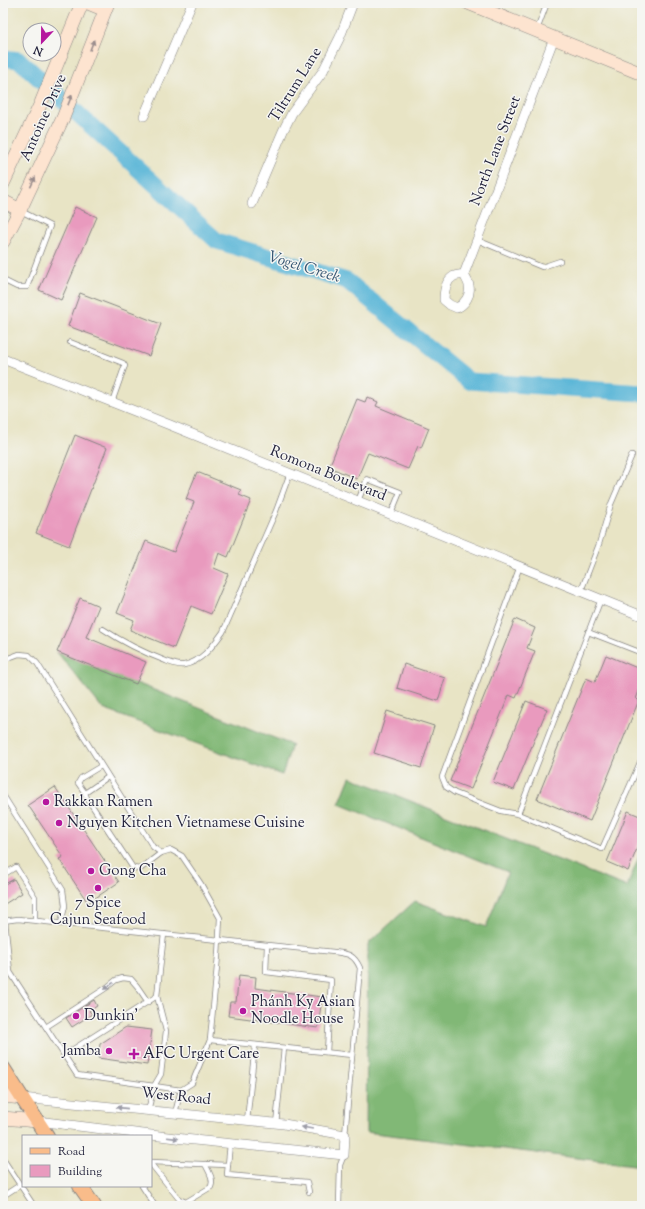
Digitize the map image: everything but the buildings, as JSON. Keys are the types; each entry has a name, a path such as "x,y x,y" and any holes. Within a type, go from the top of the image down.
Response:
{"main road":[{"name":"Antoine Drive","path":"3,184 41,103 82,3"},
{"path":"88,3 106,6"},
{"path":"468,3 642,74"},
{"name":"Antoine Drive","path":"3,242 20,210 63,118 106,6"},
{"path":"3,201 20,210"},
{"path":"3,1068 46,1135"},
{"name":"West Road","path":"3,1096 22,1098"},
{"path":"3,1118 37,1121"},
{"path":"81,1187 94,1206"}],"street":[{"path":"144,116 192,3"},
{"name":"Tiltrum Lane","path":"252,204 283,131 292,114 323,71 340,37 353,3"},
{"name":"North Lane Street","path":"464,274 554,38"},
{"name":"Romona Boulevard","path":"3,359 290,473 642,616"},
{"name":"West Road","path":"22,1098 276,1124 345,1135"},
{"path":"37,1121 151,1135"},
{"path":"152,1135 344,1155 345,1135"}],"lane":[{"path":"536,31 547,3"},
{"path":"3,280 17,287 27,287 50,226 20,210"},
{"path":"477,240 542,267 560,261"},
{"path":"70,342 123,363 125,366 112,402"},
{"path":"581,591 599,544 611,504 632,456"},
{"path":"103,629 126,644 176,664 183,665 195,661 205,653 214,645 223,632 276,511 290,473"},
{"path":"358,501 367,479 400,492 391,514"},
{"path":"520,566 442,777 446,787 455,793 501,811 518,814 602,849 642,758"},
{"path":"518,814 601,599"},
{"path":"588,632 642,653"},
{"path":"3,660 19,654 24,654 29,655 36,663 153,847 162,853"},
{"path":"101,766 80,778 78,783 87,798 133,868 140,869 162,853 171,850 182,856 220,918 218,940 218,956 210,1040 192,1083 181,1090 77,1075 10,972 4,920 34,920 218,940 334,952 349,955 357,960 360,968 345,1135"},
{"path":"85,793 108,777"},
{"path":"3,795 64,890 65,906 61,923"},
{"path":"3,875 16,867 35,897 34,920"},
{"path":"148,1111 154,1086 161,1074 166,1031 158,996 164,934"},
{"path":"268,945 266,972 331,980 327,1052"},
{"path":"46,1027 116,980 123,978 131,980 148,1002"},
{"path":"64,1055 158,996"},
{"path":"210,1040 352,1055"},
{"path":"247,1121 255,1045"},
{"path":"276,1124 284,1048"},
{"path":"175,1114 181,1090"},
{"path":"230,1144 227,1175 307,1182 309,1192"},
{"path":"339,1206 340,1165 344,1155"},
{"path":"3,1159 33,1206"},
{"path":"152,1163 228,1165"},
{"path":"152,1164 179,1199 186,1202 211,1187 212,1179 205,1164"},
{"path":"3,1196 20,1185"},
{"path":"143,1187 154,1206"}],"green space":[{"path":"56,651 292,745 282,775 103,709"},
{"path":"350,777 627,887 642,849 642,1166 366,1132 368,944 415,901 486,927 508,872 339,804"}],"waterway":[{"name":"Vogel Creek","path":"3,58 19,60 217,241 347,281 469,381 642,393"}],"place":[{"name":"Rakkan Ramen","path":"46,802"},
{"name":"Nguyen Kitchen Vietnamese Cuisine","path":"59,823"},
{"name":"Gong Cha","path":"91,871"},
{"name":"7 Spice Cajun Seafood","path":"98,888"},
{"name":"Phánh Ky Asian Noodle House","path":"243,1011"},
{"name":"Dunkin'","path":"76,1016"},
{"name":"Jamba","path":"109,1051"},
{"name":"AFC Urgent Care","path":"134,1054"}]}
